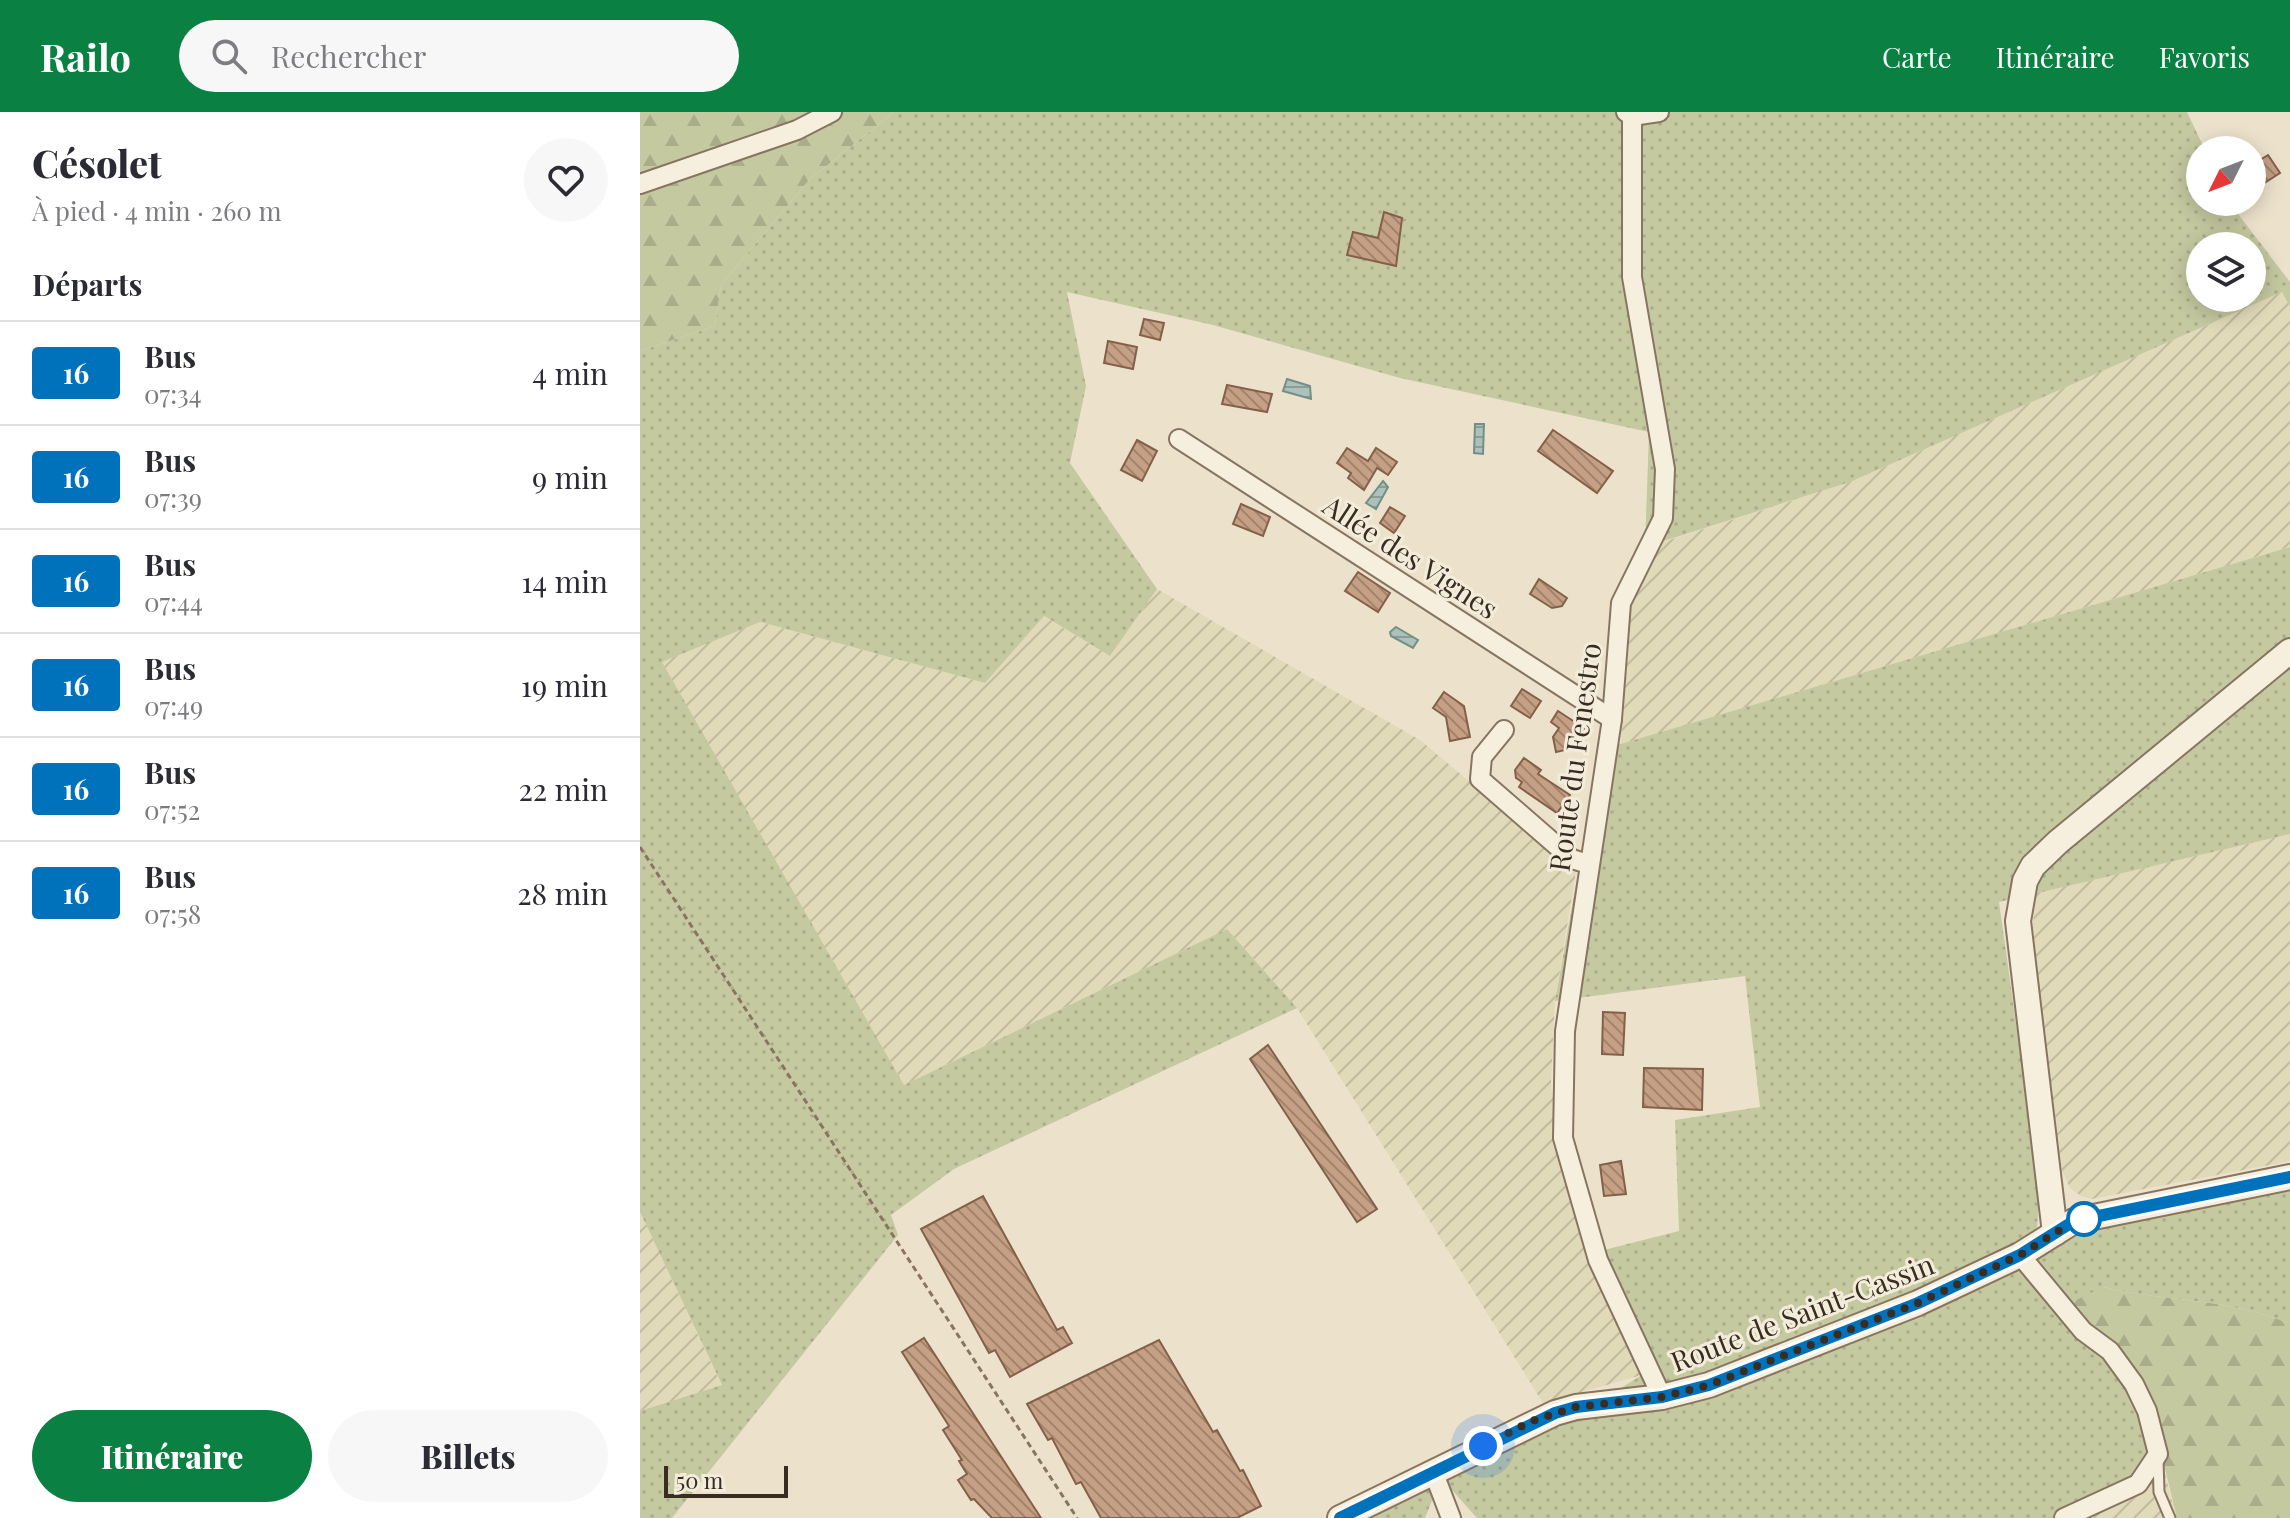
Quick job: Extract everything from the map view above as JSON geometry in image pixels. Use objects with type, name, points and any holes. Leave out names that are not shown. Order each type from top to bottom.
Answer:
[{"type":"street","points":[[640,184],[797,130],[832,112]]},
{"type":"street","points":[[1629,114],[1659,112]]},
{"type":"street","name":"Route du Fenestro","points":[[1629,114],[1632,277],[1665,469],[1663,518],[1621,603],[1612,719],[1565,1031],[1563,1138],[1598,1260],[1662,1397]]},
{"type":"street","name":"Allée des Vignes","points":[[1179,439],[1612,719]]},
{"type":"street","points":[[2055,1233],[2019,934],[2019,898],[2025,881],[2033,866],[2058,842],[2290,651]]},
{"type":"street","points":[[1504,730],[1482,757],[1480,779],[1572,859],[1588,864]]},
{"type":"street","name":"Route de Saint-Cassin","points":[[1340,1518],[1555,1413],[1576,1407],[1662,1397],[1709,1385],[1918,1303],[2020,1255],[2074,1221],[2290,1177]]},
{"type":"street","points":[[2020,1255],[2083,1331],[2110,1351],[2134,1384],[2147,1411],[2158,1454],[2138,1484],[2064,1518]]},
{"type":"street","points":[[1433,1471],[1451,1518]]},
{"type":"lane","points":[[2158,1454],[2159,1492],[2170,1518]]},
{"type":"path","points":[[640,847],[1077,1518]]},
{"type":"shaded area","points":[[2282,292],[2290,307],[2290,547],[1621,744],[1626,611],[1657,544],[1850,482],[2237,312],[2266,312],[2266,299]]},
{"type":"shaded area","points":[[1157,589],[1420,740],[1576,871],[1555,1001],[1551,1084],[1566,1180],[1642,1375],[1543,1403],[1297,1008],[1227,929],[904,1085],[661,662],[759,622],[985,683],[1043,616],[1110,656]]},
{"type":"shaded area","points":[[2290,834],[2290,1161],[2092,1199],[2081,1196],[2070,1188],[2062,1171],[2031,944],[2036,893]]},
{"type":"shaded area","points":[[640,1212],[722,1386],[640,1411]]},
{"type":"shaded area","points":[[2166,1478],[2177,1518],[2076,1518]]},
{"type":"green space","points":[[640,112],[894,112],[809,180],[721,285],[715,326],[640,351]]},
{"type":"green space","points":[[894,112],[2187,112],[2198,136],[2186,136],[2186,216],[2240,216],[2252,232],[2186,232],[2186,312],[2237,312],[1850,482],[1645,547],[1649,432],[1400,378],[1213,325],[1067,292],[1086,386],[1070,463],[1157,589],[1110,656],[1044,616],[985,683],[760,622],[662,662],[904,1085],[1227,929],[1297,1008],[954,1169],[891,1215],[898,1235],[672,1518],[640,1518],[640,1411],[722,1385],[640,1212],[640,351],[715,326],[721,285],[809,180]]},
{"type":"green space","points":[[2266,251],[2290,282],[2290,307],[2282,292],[2266,299]]},
{"type":"green space","points":[[2290,547],[2290,834],[1999,902],[2039,1187],[2036,1256],[2098,1221],[2290,1189],[2290,1324],[2244,1309],[2103,1287],[2147,1395],[2166,1478],[2076,1518],[1477,1518],[1442,1479],[1567,1421],[1642,1375],[1588,1254],[1679,1231],[1675,1120],[1760,1107],[1745,976],[1555,1001],[1600,750]]},
{"type":"green space","points":[[2103,1287],[2244,1309],[2290,1324],[2290,1518],[2177,1518],[2147,1395],[2072,1302]]},
{"type":"green space","points":[[1440,1479],[1425,1518],[1357,1518]]},
{"type":"water","points":[[1287,379],[1310,386],[1311,399],[1283,391]]},
{"type":"water","points":[[1475,424],[1484,424],[1483,454],[1474,453]]},
{"type":"water","points":[[1383,481],[1388,487],[1376,509],[1366,503]]},
{"type":"water","points":[[1396,627],[1418,640],[1413,648],[1391,636],[1390,632]]},
{"type":"building","points":[[2266,156],[2280,173],[2266,182]]},
{"type":"building","points":[[1384,212],[1402,218],[1396,266],[1347,255],[1353,232],[1378,238]]},
{"type":"building","points":[[1144,319],[1164,323],[1160,340],[1140,335]]},
{"type":"building","points":[[1108,341],[1137,347],[1133,369],[1104,363]]},
{"type":"building","points":[[1227,385],[1272,394],[1267,412],[1222,404]]},
{"type":"building","points":[[1553,430],[1613,471],[1597,493],[1538,451]]},
{"type":"building","points":[[1137,440],[1157,451],[1142,481],[1121,470]]},
{"type":"building","points":[[1347,448],[1368,461],[1376,448],[1397,462],[1388,475],[1377,468],[1364,490],[1348,478],[1351,473],[1337,463]]},
{"type":"building","points":[[1241,504],[1270,517],[1263,536],[1233,524]]},
{"type":"building","points":[[1390,507],[1405,516],[1394,533],[1380,523]]},
{"type":"building","points":[[1358,572],[1390,593],[1378,612],[1345,591]]},
{"type":"building","points":[[1539,579],[1567,598],[1562,606],[1552,608],[1530,594]]},
{"type":"building","points":[[1522,689],[1541,701],[1530,718],[1511,706]]},
{"type":"building","points":[[1444,692],[1464,706],[1470,737],[1450,741],[1446,717],[1433,708]]},
{"type":"building","points":[[1558,711],[1584,728],[1574,748],[1556,752],[1553,737],[1559,728],[1551,722]]},
{"type":"building","points":[[1524,758],[1541,770],[1538,774],[1570,795],[1557,813],[1519,787],[1522,782],[1516,778],[1515,770]]},
{"type":"building","points":[[1603,1012],[1625,1013],[1623,1055],[1602,1054]]},
{"type":"building","points":[[1268,1045],[1377,1209],[1357,1222],[1250,1059]]},
{"type":"building","points":[[1644,1068],[1703,1069],[1702,1110],[1643,1107]]},
{"type":"building","points":[[1621,1161],[1626,1194],[1604,1196],[1600,1165]]},
{"type":"building","points":[[983,1196],[1057,1330],[1063,1327],[1072,1343],[1010,1377],[995,1350],[989,1353],[921,1229]]},
{"type":"building","points":[[924,1338],[1041,1518],[992,1518],[974,1499],[971,1500],[958,1480],[967,1474],[943,1430],[949,1426],[902,1352]]},
{"type":"building","points":[[1159,1340],[1213,1432],[1217,1430],[1240,1471],[1243,1470],[1261,1506],[1237,1518],[1101,1518],[1081,1482],[1076,1484],[1052,1438],[1048,1440],[1027,1404]]},
{"type":"bus line","name":"16","points":[[1340,1518],[1532,1421],[1576,1407],[1662,1397],[1709,1385],[1918,1303],[2020,1255],[2074,1221],[2166,1199],[2290,1177]]},
{"type":"route","points":[[1483,1446],[1532,1421],[1576,1407],[1662,1397],[1709,1385],[1918,1303],[2020,1255],[2074,1221],[2084,1219]]}]
